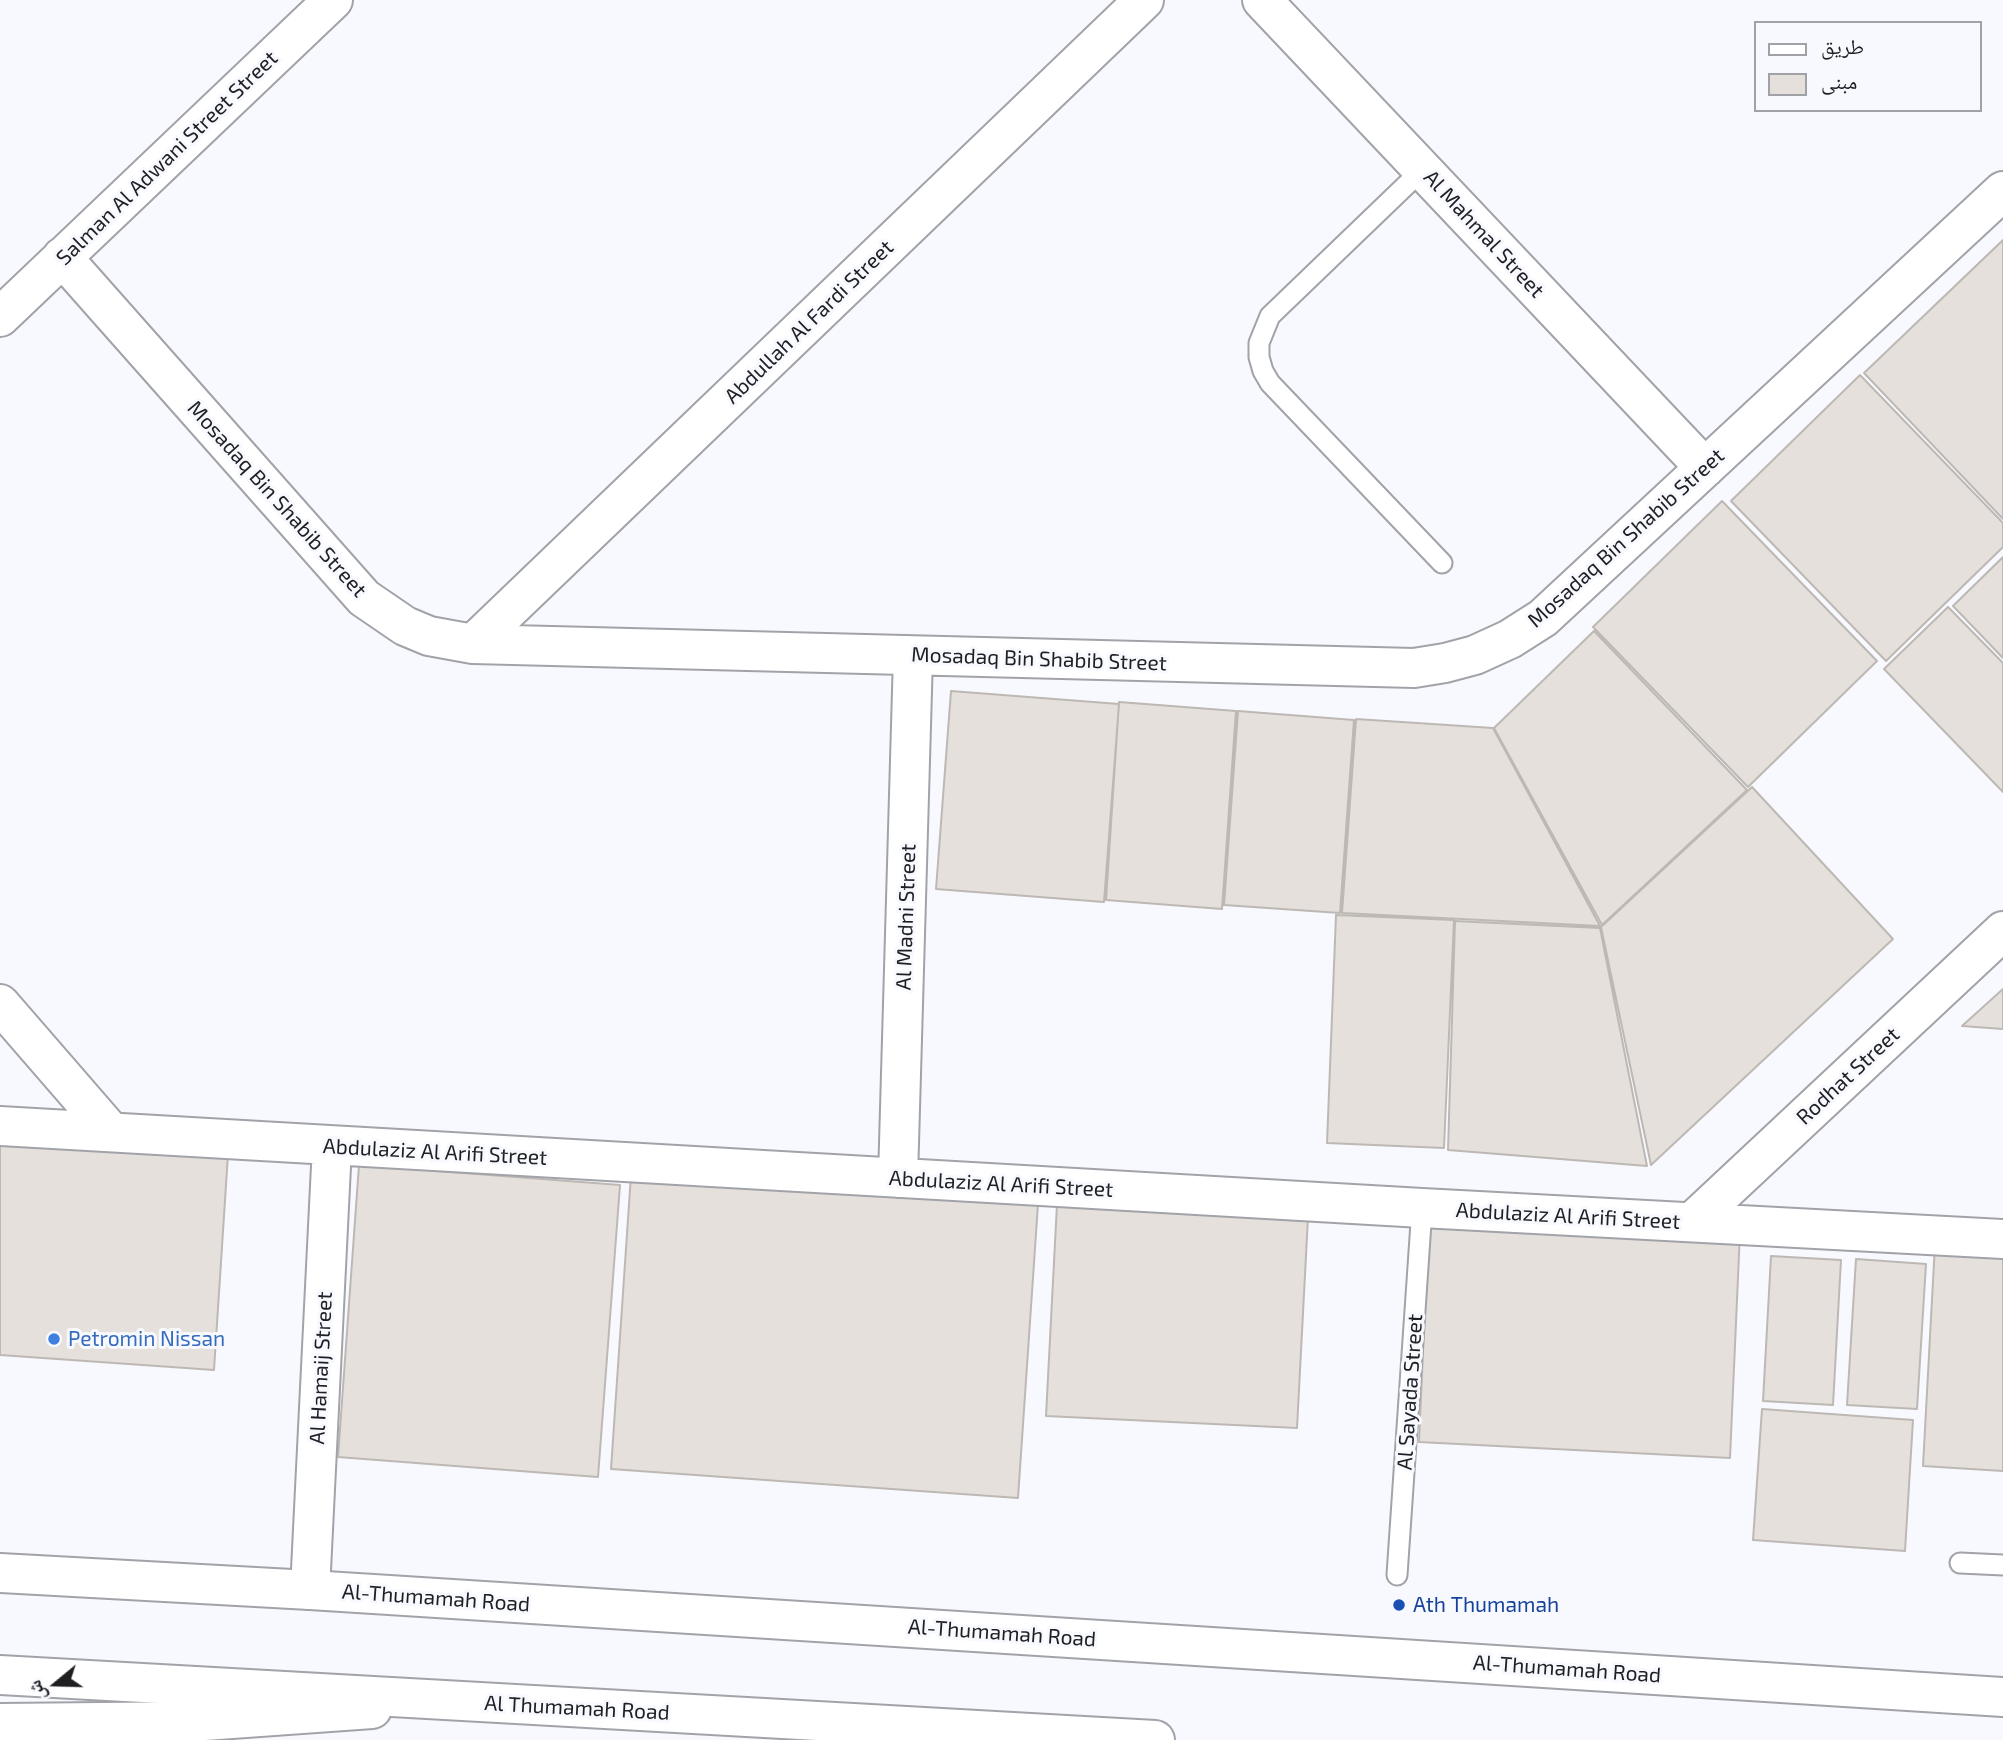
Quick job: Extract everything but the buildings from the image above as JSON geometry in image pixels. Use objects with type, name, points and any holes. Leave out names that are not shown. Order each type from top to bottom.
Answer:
[{"type":"street","name":"Salman Al Adwani Street Street","points":[[0,317],[333,0]]},
{"type":"street","name":"Abdullah Al Fardi Street","points":[[473,644],[1144,0]]},
{"type":"street","name":"Al Mahmal Street","points":[[1262,0],[1705,468]]},
{"type":"street","name":"Mosadaq Bin Shabib Street","points":[[62,257],[363,598],[405,626],[429,636],[473,644],[1414,668],[1475,655],[1510,639],[1543,618],[2003,191]]},
{"type":"street","name":"Al Madni Street","points":[[898,1178],[913,656]]},
{"type":"street","name":"Rodhat Street","points":[[1692,1222],[2003,931]]},
{"type":"street","points":[[0,1004],[111,1132]]},
{"type":"street","name":"Abdulaziz Al Arifi Street","points":[[0,1126],[2003,1239]]},
{"type":"street","name":"Al Hamaij Street","points":[[310,1590],[332,1146]]},
{"type":"street","name":"Al-Thumamah Road","points":[[0,1573],[2003,1696]]},
{"type":"street","name":"Al Thumamah Road","points":[[0,1675],[1155,1740]]},
{"type":"street","points":[[0,1723],[204,1721],[469,1702]]},
{"type":"lane","points":[[1423,169],[1270,316],[1259,343],[1259,357],[1262,371],[1270,383],[1442,563]]},
{"type":"lane","name":"Al Sayada Street","points":[[1397,1575],[1422,1208]]},
{"type":"lane","points":[[1960,1563],[2003,1564]]},
{"type":"place","name":"Petromin Nissan","points":[[54,1339]]},
{"type":"place","name":"Ath Thumamah","points":[[1399,1605]]}]
